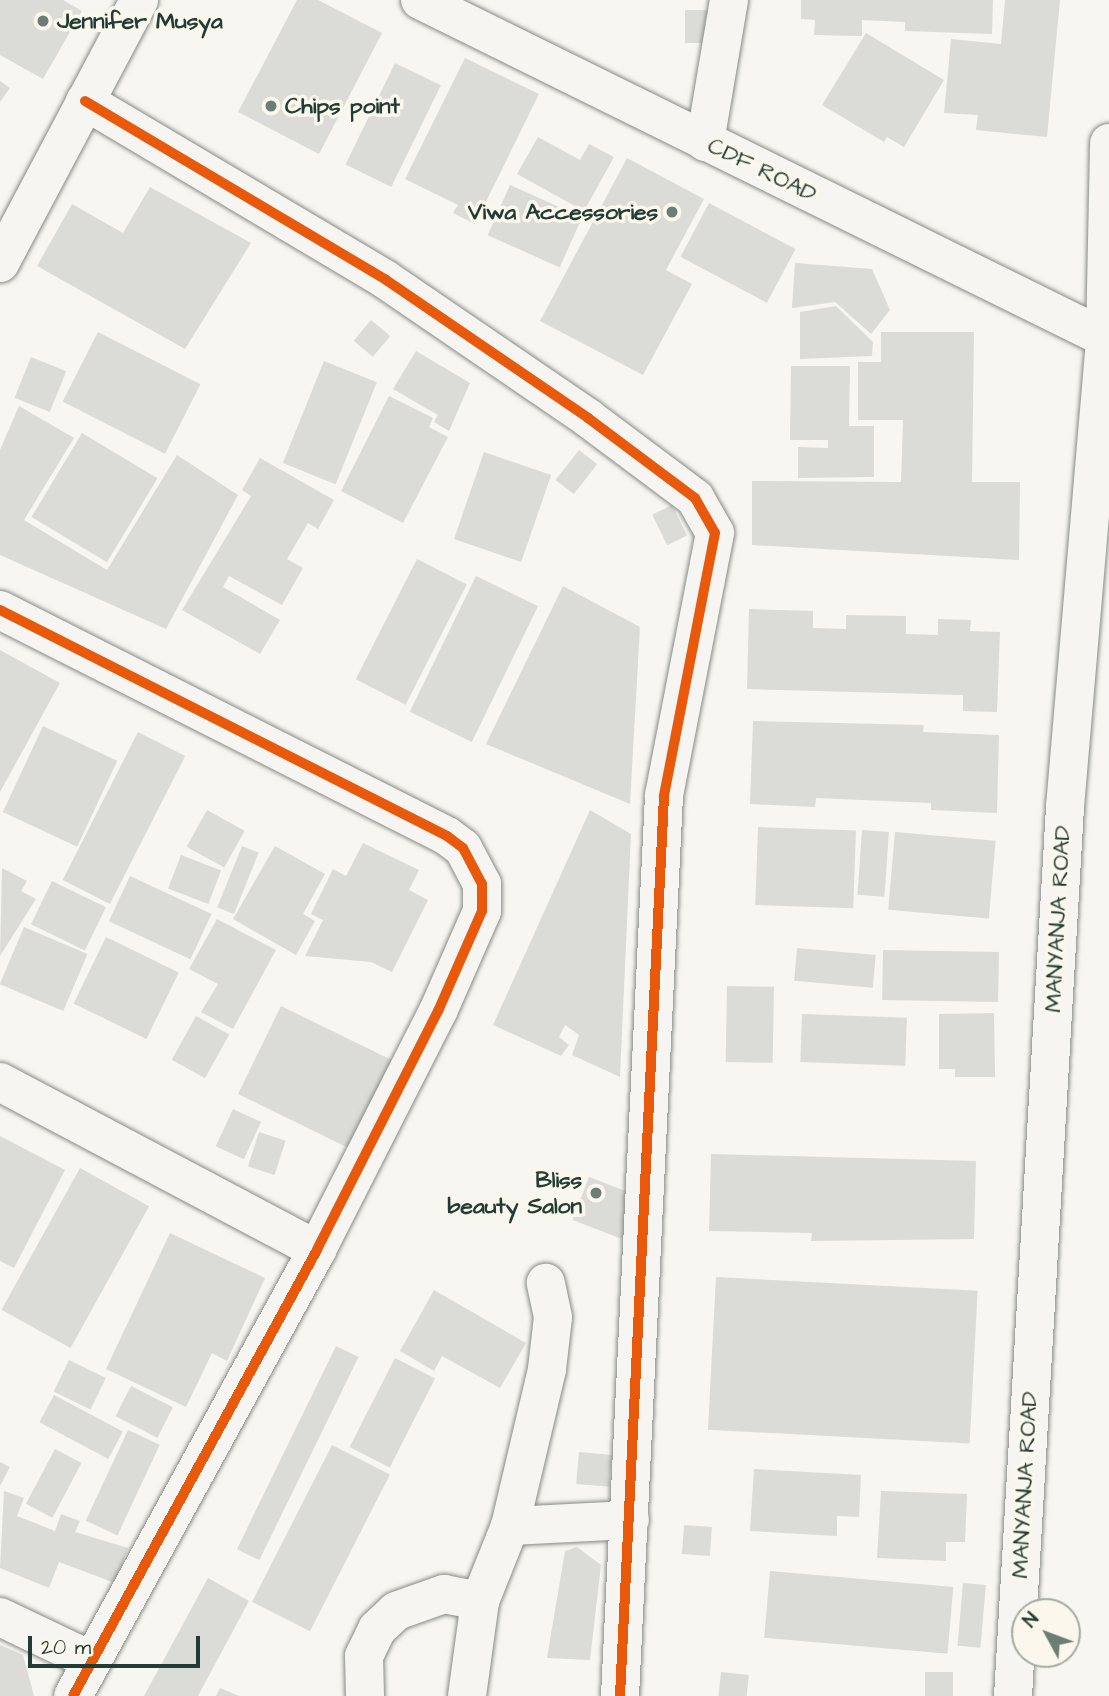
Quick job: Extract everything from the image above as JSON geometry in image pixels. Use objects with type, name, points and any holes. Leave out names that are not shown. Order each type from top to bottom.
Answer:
[{"type":"street","points":[[0,264],[139,0]]},
{"type":"street","name":"CDF ROAD","points":[[420,0],[1104,338]]},
{"type":"street","points":[[705,142],[729,0]]},
{"type":"street","points":[[85,101],[386,280],[588,418],[695,498],[715,533],[664,796],[620,1696]]},
{"type":"street","name":"MANYANJA ROAD","points":[[1013,1696],[1065,807],[1104,338],[1109,143]]},
{"type":"street","points":[[0,610],[447,836],[478,869],[482,911],[317,1250],[90,1660],[73,1696]]},
{"type":"street","points":[[0,1082],[317,1250]]},
{"type":"street","points":[[467,1696],[480,1601],[510,1526],[553,1335],[546,1283]]},
{"type":"street","points":[[510,1526],[630,1520]]},
{"type":"street","points":[[365,1696],[364,1656],[377,1629],[396,1612],[444,1594],[480,1601]]},
{"type":"street","points":[[0,1617],[90,1660]]},
{"type":"building","points":[[0,0],[63,0],[82,11],[43,79],[0,55]]},
{"type":"building","points":[[297,0],[318,0],[382,33],[319,154],[238,112]]},
{"type":"building","points":[[801,0],[993,0],[992,34],[905,31],[905,22],[862,20],[862,36],[814,35],[815,20],[801,19]]},
{"type":"building","points":[[1005,0],[1060,0],[1047,137],[976,130],[978,115],[944,113],[951,39],[1001,44]]},
{"type":"building","points":[[685,10],[711,10],[711,43],[685,43]]},
{"type":"building","points":[[866,33],[944,80],[904,147],[887,137],[884,142],[822,105]]},
{"type":"building","points":[[465,58],[539,94],[475,224],[453,213],[458,205],[405,179]]},
{"type":"building","points":[[395,63],[441,85],[391,187],[345,165]]},
{"type":"building","points":[[0,81],[10,88],[0,102]]},
{"type":"building","points":[[538,137],[580,160],[589,144],[614,157],[584,211],[517,174]]},
{"type":"building","points":[[627,158],[704,199],[666,270],[692,284],[643,375],[540,321]]},
{"type":"building","points":[[510,185],[582,217],[560,267],[488,235]]},
{"type":"building","points":[[150,187],[251,243],[185,349],[37,266],[72,204],[123,233]]},
{"type":"building","points":[[709,203],[796,249],[767,303],[680,257]]},
{"type":"building","points":[[795,263],[872,269],[890,310],[871,334],[835,302],[792,308]]},
{"type":"building","points":[[836,306],[873,342],[872,356],[800,359],[800,312]]},
{"type":"building","points":[[371,320],[390,336],[373,357],[354,341]]},
{"type":"building","points":[[98,332],[200,384],[165,454],[63,401]]},
{"type":"building","points":[[881,332],[974,332],[972,482],[1020,482],[1019,560],[752,545],[752,481],[901,482],[903,420],[858,420],[858,362],[881,362]]},
{"type":"building","points":[[416,351],[470,383],[449,431],[434,422],[438,415],[393,389]]},
{"type":"building","points":[[31,357],[66,371],[50,412],[15,398]]},
{"type":"building","points":[[324,361],[377,382],[336,484],[283,463]]},
{"type":"building","points":[[791,366],[850,366],[849,426],[874,426],[874,477],[798,478],[798,447],[828,448],[828,440],[790,440]]},
{"type":"building","points":[[389,396],[433,418],[429,427],[448,437],[403,523],[341,491]]},
{"type":"building","points":[[19,406],[74,438],[24,520],[107,570],[177,455],[238,495],[166,629],[0,555],[0,450]]},
{"type":"building","points":[[82,433],[157,478],[107,562],[32,517]]},
{"type":"building","points":[[579,450],[597,464],[574,494],[556,480]]},
{"type":"building","points":[[484,452],[551,475],[521,562],[454,539]]},
{"type":"building","points":[[260,458],[334,500],[318,529],[308,523],[287,559],[303,568],[282,605],[229,576],[223,587],[280,620],[260,654],[182,610],[251,496],[242,490]]},
{"type":"building","points":[[672,505],[687,536],[667,545],[652,515]]},
{"type":"building","points":[[417,559],[467,584],[406,705],[356,679]]},
{"type":"building","points":[[476,576],[538,606],[472,742],[410,712]]},
{"type":"building","points":[[563,586],[640,627],[630,804],[486,744]]},
{"type":"building","points":[[749,609],[813,611],[813,628],[846,629],[846,615],[906,616],[906,634],[938,635],[938,619],[971,620],[970,631],[1000,632],[997,712],[963,711],[963,695],[747,689]]},
{"type":"building","points":[[0,650],[60,683],[0,792]]},
{"type":"building","points":[[753,721],[924,725],[923,732],[999,735],[997,813],[931,810],[931,803],[816,798],[815,807],[750,804]]},
{"type":"building","points":[[43,726],[117,761],[77,847],[3,812]]},
{"type":"building","points":[[138,732],[185,756],[110,904],[63,880]]},
{"type":"building","points":[[207,810],[245,831],[224,868],[187,847]]},
{"type":"building","points":[[590,810],[631,834],[620,1077],[572,1055],[579,1035],[565,1025],[559,1037],[569,1045],[561,1056],[493,1025]]},
{"type":"building","points":[[758,827],[856,830],[853,908],[755,905]]},
{"type":"building","points":[[862,830],[889,832],[884,897],[857,895]]},
{"type":"building","points":[[895,832],[996,841],[989,919],[888,910]]},
{"type":"building","points":[[363,843],[419,870],[409,890],[428,900],[392,972],[371,962],[305,956],[323,920],[311,914],[333,869],[346,876]]},
{"type":"building","points":[[242,846],[259,853],[234,914],[217,907]]},
{"type":"building","points":[[275,846],[325,874],[303,914],[315,921],[296,955],[233,919]]},
{"type":"building","points":[[181,855],[221,870],[208,904],[168,889]]},
{"type":"building","points":[[2,868],[27,881],[21,891],[36,899],[0,956]]},
{"type":"building","points":[[130,876],[212,914],[190,959],[109,921]]},
{"type":"building","points":[[52,881],[106,907],[85,950],[31,924]]},
{"type":"building","points":[[217,919],[276,950],[233,1029],[201,1012],[218,984],[189,969]]},
{"type":"building","points":[[24,927],[88,954],[63,1011],[0,984]]},
{"type":"building","points":[[106,937],[179,973],[146,1039],[74,1004]]},
{"type":"building","points":[[797,948],[876,955],[873,988],[794,981]]},
{"type":"building","points":[[883,950],[999,952],[998,1002],[882,1000]]},
{"type":"building","points":[[727,986],[774,987],[773,1063],[726,1062]]},
{"type":"building","points":[[281,1006],[395,1062],[352,1150],[238,1094]]},
{"type":"building","points":[[994,1013],[995,1077],[955,1077],[955,1069],[939,1069],[939,1014]]},
{"type":"building","points":[[802,1014],[907,1018],[905,1066],[800,1062]]},
{"type":"building","points":[[196,1016],[229,1034],[205,1078],[172,1060]]},
{"type":"building","points":[[233,1109],[261,1122],[244,1159],[216,1146]]},
{"type":"building","points":[[259,1132],[286,1141],[275,1175],[248,1166]]},
{"type":"building","points":[[0,1136],[65,1170],[14,1268],[0,1261]]},
{"type":"building","points":[[711,1154],[976,1161],[974,1239],[811,1241],[812,1233],[709,1231]]},
{"type":"building","points":[[80,1168],[149,1206],[71,1348],[1,1310]]},
{"type":"building","points":[[589,1177],[638,1196],[622,1239],[573,1220]]},
{"type":"building","points":[[170,1233],[265,1278],[227,1361],[212,1353],[186,1407],[106,1369]]},
{"type":"building","points":[[716,1277],[978,1291],[970,1444],[708,1430]]},
{"type":"building","points":[[434,1290],[526,1343],[500,1388],[442,1356],[434,1371],[400,1351]]},
{"type":"building","points":[[336,1346],[358,1357],[259,1560],[237,1549]]},
{"type":"building","points":[[395,1358],[435,1378],[390,1468],[350,1447]]},
{"type":"building","points":[[69,1360],[106,1378],[91,1409],[54,1391]]},
{"type":"building","points":[[131,1386],[173,1407],[157,1438],[116,1416]]},
{"type":"building","points":[[54,1395],[123,1432],[108,1459],[39,1422]]},
{"type":"building","points":[[128,1430],[160,1445],[117,1535],[86,1521]]},
{"type":"building","points":[[332,1445],[390,1475],[310,1631],[252,1602]]},
{"type":"building","points":[[55,1449],[81,1463],[52,1518],[26,1504]]},
{"type":"building","points":[[579,1452],[612,1455],[609,1487],[576,1484]]},
{"type":"building","points":[[0,1462],[10,1467],[0,1486]]},
{"type":"building","points":[[754,1469],[861,1475],[859,1517],[837,1516],[837,1536],[750,1531]]},
{"type":"building","points":[[4,1491],[24,1498],[17,1516],[55,1531],[61,1514],[80,1521],[75,1532],[128,1548],[115,1583],[59,1562],[49,1588],[0,1568]]},
{"type":"building","points":[[881,1491],[967,1494],[965,1542],[946,1542],[946,1561],[877,1558]]},
{"type":"building","points":[[684,1525],[712,1527],[710,1556],[682,1554]]},
{"type":"building","points":[[577,1547],[601,1565],[590,1660],[547,1658],[565,1551]]},
{"type":"building","points":[[770,1571],[953,1587],[947,1654],[764,1638]]},
{"type":"building","points":[[208,1578],[249,1601],[198,1696],[144,1696]]},
{"type":"building","points":[[963,1583],[986,1585],[980,1648],[958,1646]]},
{"type":"building","points":[[0,1645],[23,1655],[34,1696],[0,1696]]},
{"type":"building","points":[[721,1672],[749,1675],[747,1696],[718,1696]]},
{"type":"building","points":[[925,1672],[953,1672],[953,1696],[925,1696]]},
{"type":"building","points":[[220,1688],[239,1696],[216,1696]]},
{"type":"cycle path","points":[[85,101],[386,280],[588,418],[695,498],[715,533],[664,796],[620,1696]]},
{"type":"cycle path","points":[[0,610],[447,836],[463,848],[482,884],[482,911],[438,1011],[317,1250],[73,1696]]},
{"type":"place","name":"Jennifer Musya","points":[[43,21]]},
{"type":"place","name":"Chips point","points":[[271,106]]},
{"type":"place","name":"Viwa Accessories","points":[[672,212]]},
{"type":"place","name":"Bliss beauty Salon","points":[[596,1193]]}]
